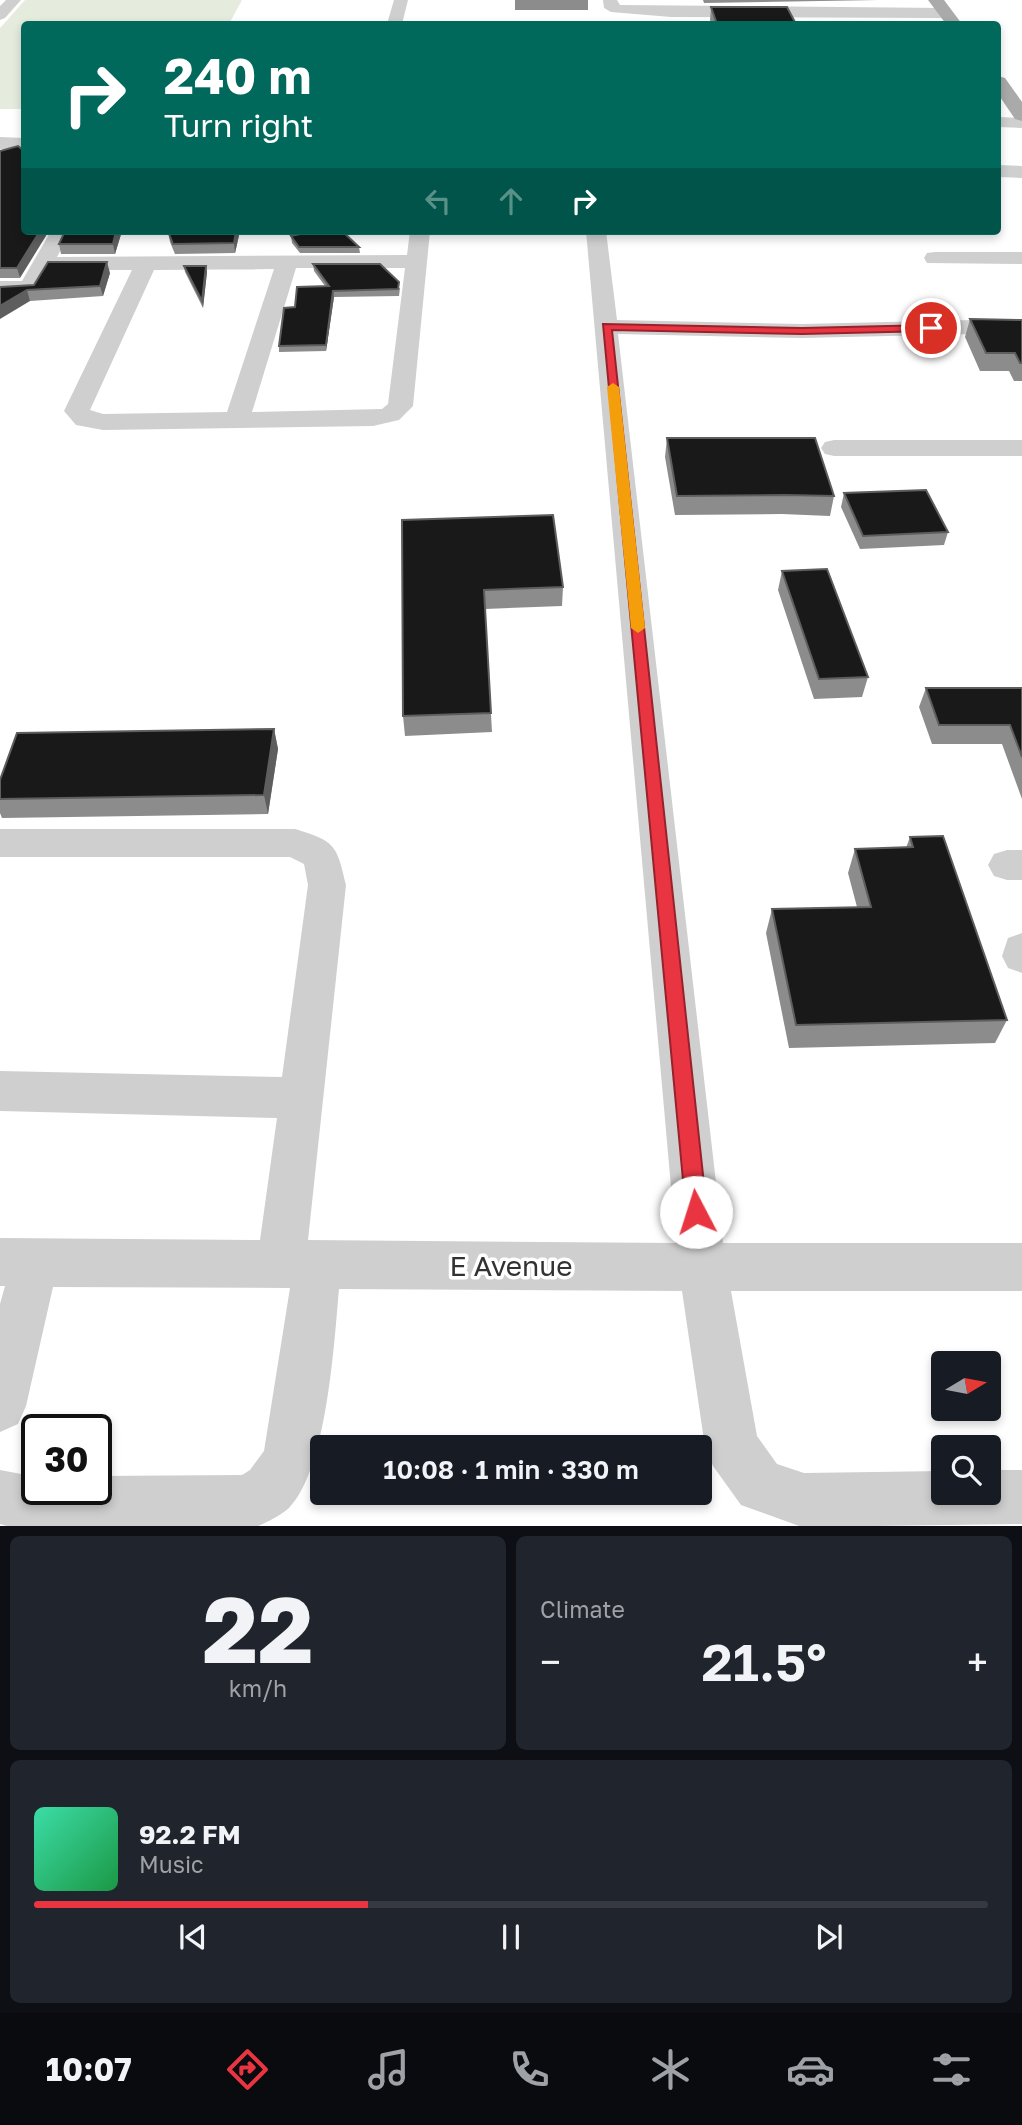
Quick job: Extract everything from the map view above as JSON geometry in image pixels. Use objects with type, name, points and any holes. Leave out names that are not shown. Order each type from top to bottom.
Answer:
[{"type":"main road","points":[[1001,86],[1022,115]]},
{"type":"street","points":[[0,15],[14,0]]},
{"type":"street","points":[[396,21],[401,0]]},
{"type":"street","points":[[610,0],[611,8],[620,10],[671,11],[698,6],[945,13]]},
{"type":"street","points":[[1001,122],[1022,123]]},
{"type":"street","points":[[0,143],[21,143]]},
{"type":"street","points":[[1001,171],[1022,172]]},
{"type":"street","points":[[0,288],[29,288],[59,235]]},
{"type":"street","points":[[146,264],[77,411],[85,420],[103,422],[373,418],[390,415],[400,406],[419,235]]},
{"type":"street","points":[[596,235],[702,1267],[732,1447],[760,1486],[804,1500],[1022,1497]]},
{"type":"street","points":[[935,258],[1022,258]]},
{"type":"street","points":[[42,264],[416,261]]},
{"type":"street","points":[[237,420],[287,262]]},
{"type":"street","points":[[606,327],[802,331],[1022,326]]},
{"type":"street","points":[[834,448],[1022,448]]},
{"type":"street","points":[[0,843],[295,844],[321,856],[327,885],[301,1098],[299,1264],[311,1325],[294,1439],[286,1466],[269,1489],[249,1502],[31,1504],[0,1497]]},
{"type":"street","points":[[1022,950],[1022,956]]},
{"type":"street","points":[[0,1091],[301,1098]]},
{"type":"street","points":[[0,1406],[17,1262]]},
{"type":"street","name":"E Avenue","points":[[17,1262],[702,1267],[1022,1266]]},
{"type":"shaded area","points":[[25,0],[242,0],[231,21],[21,21],[21,109],[0,109],[0,28]]},
{"type":"building","points":[[711,7],[787,7],[794,21],[716,21]]},
{"type":"building","points":[[18,146],[21,148],[21,235],[38,235],[17,268],[0,268],[0,151]]},
{"type":"building","points":[[63,235],[115,235],[113,244],[59,244]]},
{"type":"building","points":[[170,235],[235,235],[234,243],[173,244]]},
{"type":"building","points":[[346,235],[359,247],[299,247],[291,236]]},
{"type":"building","points":[[48,262],[107,262],[100,286],[27,290],[0,306],[0,287],[34,285]]},
{"type":"building","points":[[313,264],[380,264],[399,282],[398,289],[333,291],[326,345],[279,346],[284,308],[295,307],[297,287],[329,286]]},
{"type":"building","points":[[184,266],[206,266],[202,301]]},
{"type":"building","points":[[970,319],[1022,320],[1022,363],[1015,353],[986,353]]},
{"type":"building","points":[[667,438],[815,438],[834,496],[677,496]]},
{"type":"building","points":[[926,490],[948,532],[863,536],[844,493]]},
{"type":"building","points":[[553,515],[563,587],[484,590],[491,713],[403,716],[402,520]]},
{"type":"building","points":[[827,569],[868,677],[819,679],[782,571]]},
{"type":"building","points":[[926,688],[1022,688],[1022,757],[1010,725],[939,725]]},
{"type":"building","points":[[274,729],[264,795],[0,799],[0,780],[17,733]]},
{"type":"building","points":[[943,836],[1007,1020],[796,1025],[772,909],[871,907],[855,849],[913,847],[910,837]]},
{"type":"slow traffic","points":[[613,387],[638,628]]},
{"type":"route","points":[[696,1212],[606,327],[802,331],[931,328]]}]
